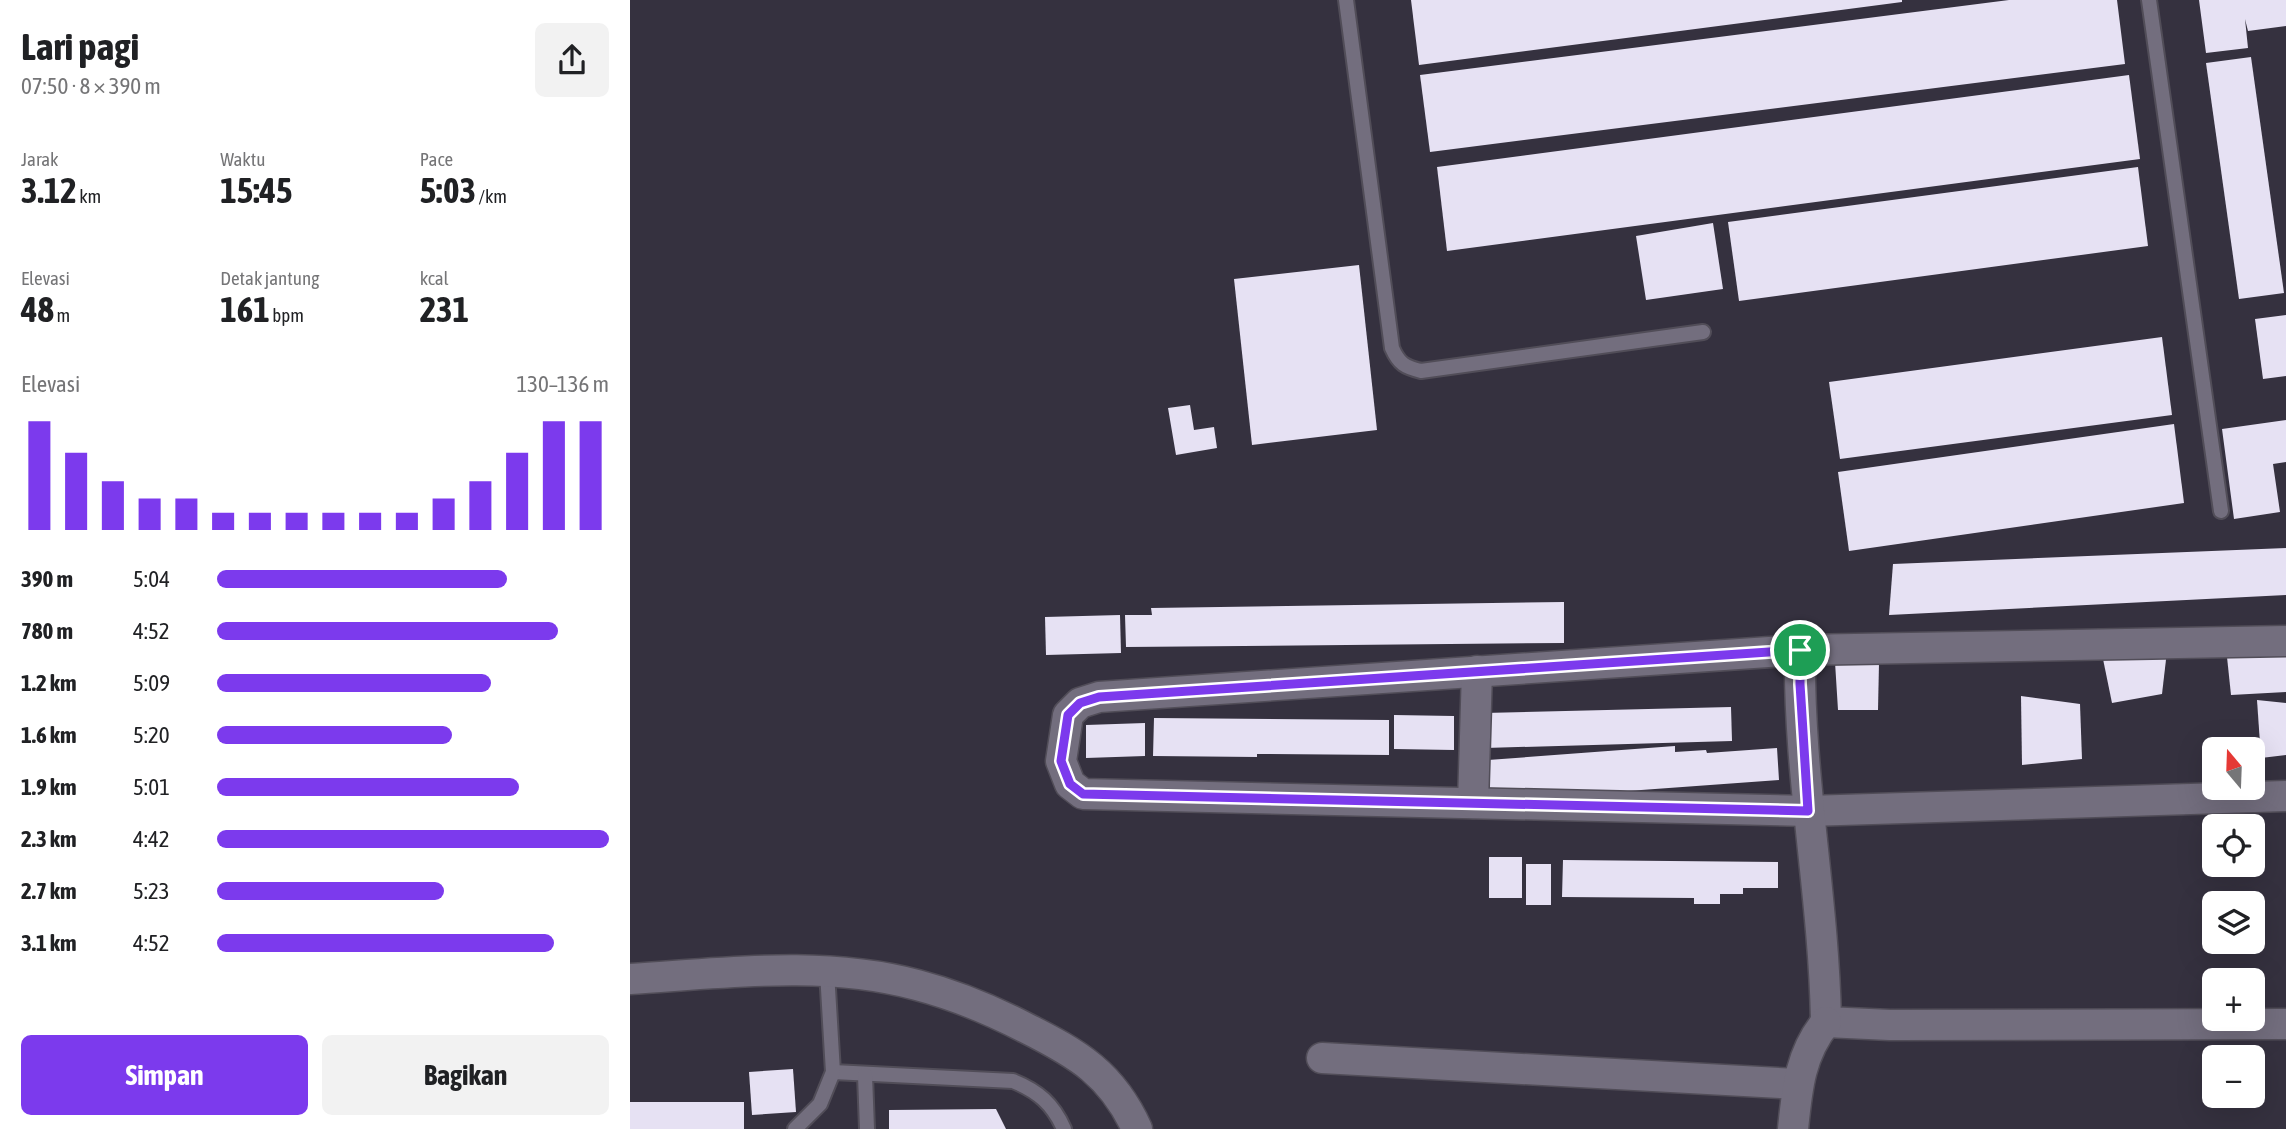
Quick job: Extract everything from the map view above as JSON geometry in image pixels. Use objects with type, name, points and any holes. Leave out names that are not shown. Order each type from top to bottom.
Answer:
[{"type":"street","points":[[2286,641],[1800,650],[1099,697],[1080,703],[1068,715],[1061,761],[1070,784],[1083,794],[1808,811],[2286,796]]},
{"type":"street","points":[[1793,1129],[1797,1084],[1805,1054],[1826,1022],[1825,980],[1808,811],[1800,650]]},
{"type":"street","points":[[1473,803],[1477,671]]},
{"type":"street","points":[[630,979],[783,970],[827,972],[915,984],[985,1007],[1066,1047],[1104,1076],[1137,1129]]},
{"type":"street","points":[[1826,1022],[1889,1025],[2286,1024]]},
{"type":"street","points":[[1322,1058],[1797,1084]]},
{"type":"lane","points":[[1346,0],[1392,348],[1405,367],[1421,371],[1703,332]]},
{"type":"lane","points":[[2149,0],[2221,511]]},
{"type":"lane","points":[[796,1129],[820,1104],[832,1072],[827,972]]},
{"type":"lane","points":[[832,1072],[1013,1081],[1034,1090],[1058,1115],[1064,1129]]},
{"type":"lane","points":[[865,1075],[867,1129]]},
{"type":"building","points":[[1411,0],[1902,0],[1902,2],[1419,65]]},
{"type":"building","points":[[2009,0],[2117,0],[2125,64],[1430,152],[1420,75]]},
{"type":"building","points":[[2199,0],[2286,0],[2286,26],[2248,31],[2245,19],[2248,48],[2206,53]]},
{"type":"building","points":[[2251,57],[2284,293],[2239,299],[2206,63]]},
{"type":"building","points":[[2129,75],[2140,159],[1447,251],[1437,167]]},
{"type":"building","points":[[2138,167],[2148,246],[1739,301],[1728,222]]},
{"type":"building","points":[[1713,223],[1723,289],[1646,300],[1636,236]]},
{"type":"building","points":[[1359,265],[1377,430],[1252,445],[1234,279]]},
{"type":"building","points":[[2286,315],[2286,376],[2263,379],[2255,319]]},
{"type":"building","points":[[2162,337],[2172,415],[1840,459],[1829,382]]},
{"type":"building","points":[[1190,405],[1194,430],[1214,427],[1217,448],[1176,455],[1168,408]]},
{"type":"building","points":[[2286,420],[2286,462],[2273,464],[2280,512],[2234,519],[2222,429]]},
{"type":"building","points":[[2174,424],[2184,503],[1849,551],[1838,472]]},
{"type":"building","points":[[2286,548],[2286,595],[1889,615],[1893,564]]},
{"type":"building","points":[[1564,602],[1564,643],[1126,647],[1125,615],[1152,615],[1151,608]]},
{"type":"building","points":[[1120,615],[1121,653],[1046,655],[1045,617]]},
{"type":"building","points":[[2286,650],[2286,692],[2231,695],[2227,657]]},
{"type":"building","points":[[2167,651],[2162,694],[2112,703],[2103,659]]},
{"type":"building","points":[[1835,662],[1879,663],[1878,710],[1838,710]]},
{"type":"building","points":[[2021,696],[2080,704],[2082,759],[2022,765]]},
{"type":"building","points":[[2257,700],[2286,703],[2286,755],[2265,758],[2265,737],[2260,737]]},
{"type":"building","points":[[1731,707],[1732,741],[1485,748],[1484,713]]},
{"type":"building","points":[[1394,715],[1454,716],[1454,750],[1394,749]]},
{"type":"building","points":[[1154,718],[1389,720],[1389,755],[1153,756]]},
{"type":"building","points":[[1145,723],[1145,756],[1086,758],[1086,725]]},
{"type":"building","points":[[1675,746],[1675,752],[1706,750],[1707,753],[1777,748],[1779,780],[1491,801],[1488,760]]},
{"type":"building","points":[[1489,857],[1522,857],[1522,898],[1489,898]]},
{"type":"building","points":[[1563,860],[1778,862],[1778,888],[1743,888],[1743,894],[1720,894],[1720,904],[1694,904],[1694,898],[1562,897]]},
{"type":"building","points":[[1526,864],[1551,864],[1551,905],[1526,905]]},
{"type":"building","points":[[793,1069],[796,1112],[752,1115],[749,1072]]},
{"type":"building","points":[[630,1102],[744,1102],[744,1129],[630,1129]]},
{"type":"building","points":[[996,1109],[1006,1129],[889,1129],[889,1110]]},
{"type":"route","points":[[1800,650],[1808,811],[1083,794],[1070,784],[1061,761],[1068,715],[1080,703],[1099,697],[1800,650]]}]
